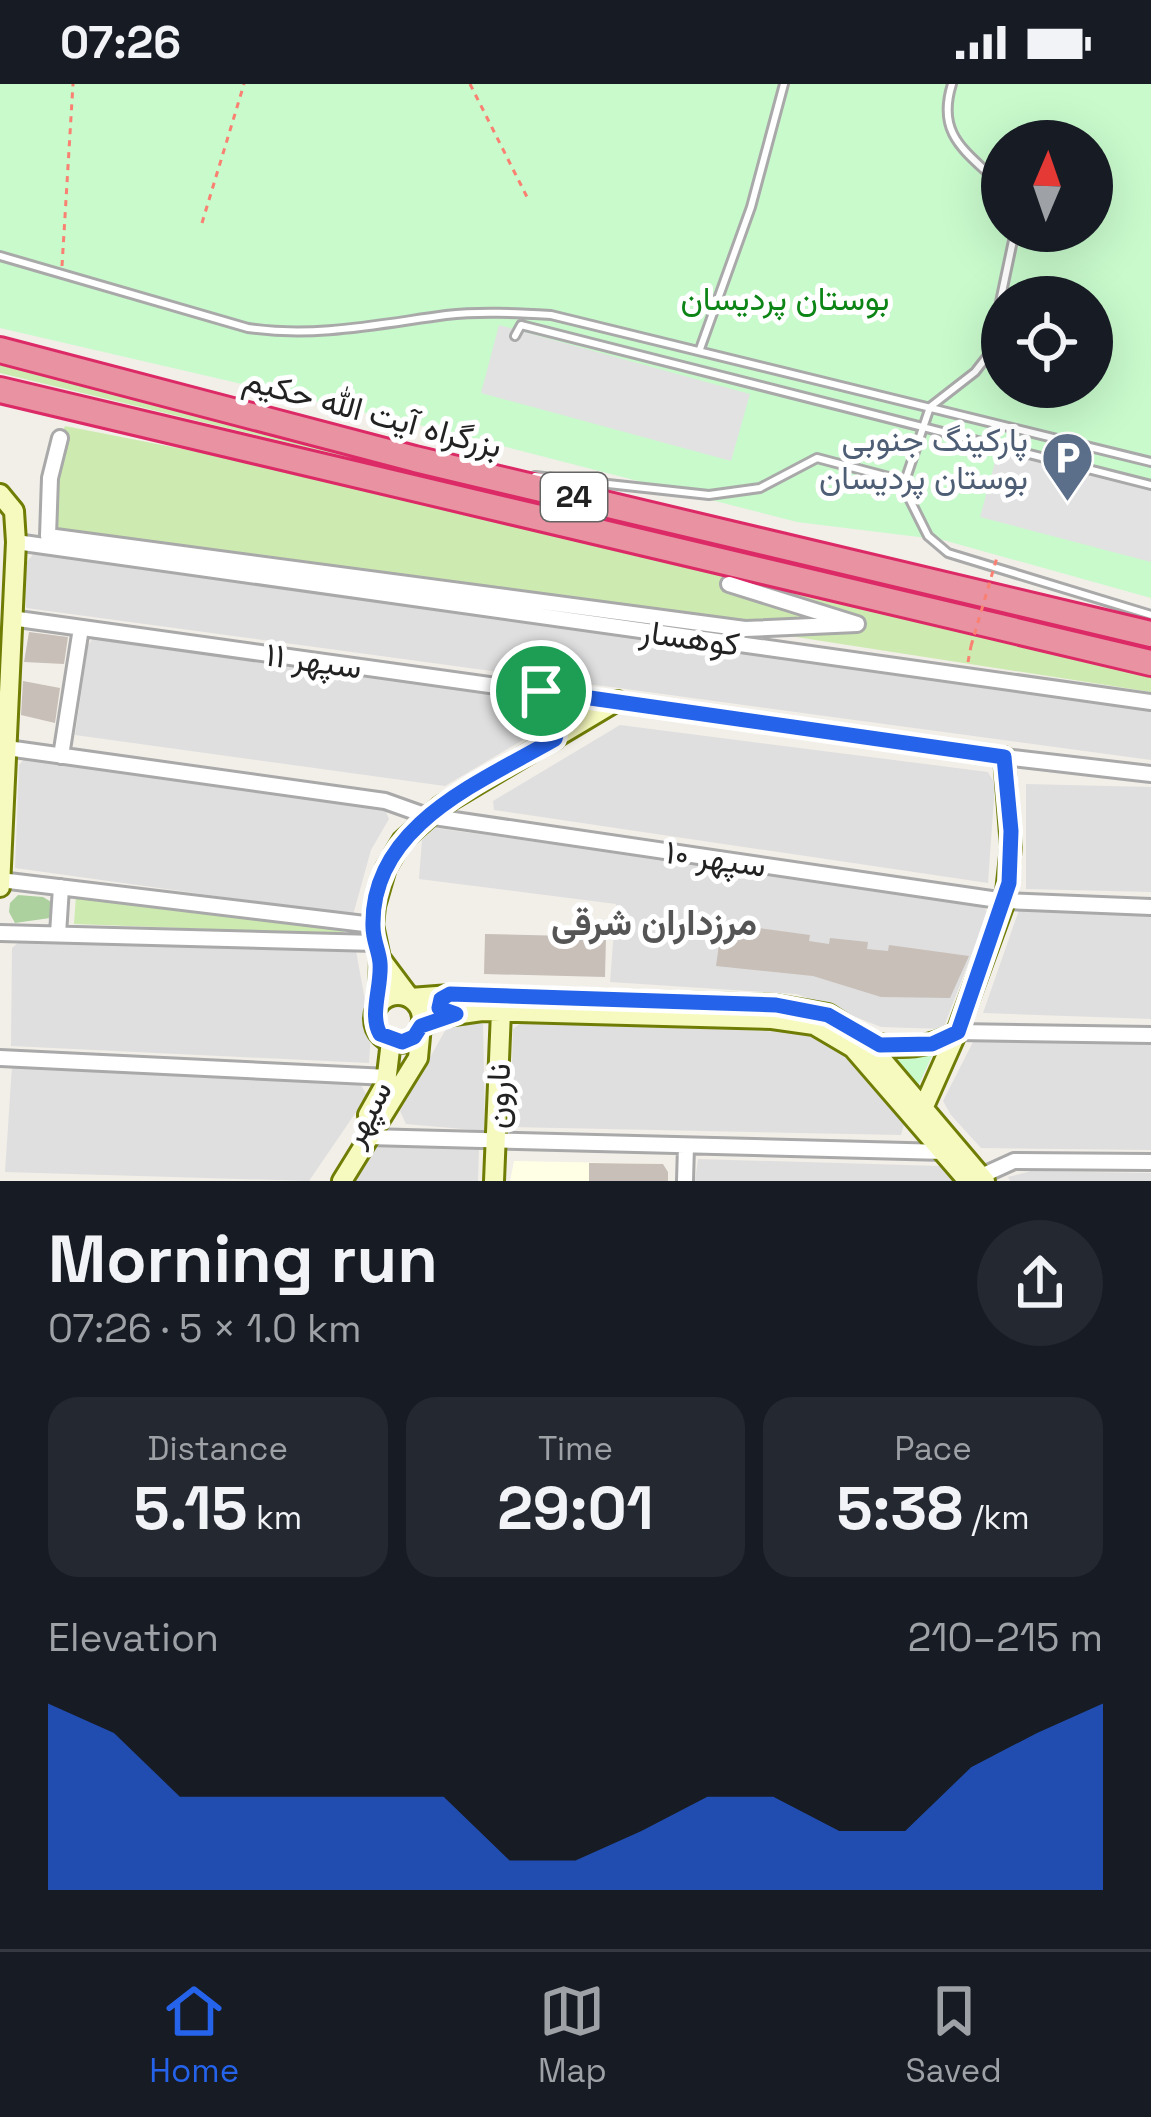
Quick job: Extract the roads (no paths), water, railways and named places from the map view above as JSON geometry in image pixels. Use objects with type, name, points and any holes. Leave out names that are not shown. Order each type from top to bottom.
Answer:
[{"type":"highway","name":"بزرگراه آیت الله حکیم","points":[[0,350],[415,459],[1151,634]]},
{"type":"highway","name":"بزرگراه آیت الله حکیم","points":[[0,393],[1151,663]]},
{"type":"street","points":[[60,438],[50,478],[48,536],[745,629],[857,624],[729,584]]},
{"type":"street","points":[[0,494],[14,511],[16,542],[5,641],[7,748],[0,883],[61,887],[376,942],[421,1010],[421,1026]]},
{"type":"street","name":"کوهسار","points":[[16,542],[1151,702]]},
{"type":"street","name":"سپهر ۱۱","points":[[11,618],[1151,774]]},
{"type":"street","points":[[61,756],[81,628]]},
{"type":"street","points":[[541,691],[562,710],[555,739]]},
{"type":"street","points":[[617,701],[427,816],[402,842],[386,868],[376,942],[380,1004],[376,1027],[392,1041],[409,1040],[453,1004],[776,1005],[828,1015],[880,1045],[932,1044],[958,1032],[1151,1035]]},
{"type":"street","name":"سپهر ۱۰","points":[[7,748],[381,800],[427,816],[1005,901],[1151,907]]},
{"type":"street","points":[[921,1113],[958,1032],[1005,901],[1011,847],[1004,757]]},
{"type":"street","points":[[58,934],[61,887]]},
{"type":"street","points":[[0,933],[376,942]]},
{"type":"street","points":[[380,1004],[393,995],[501,1011],[772,1019],[814,1025],[854,1048],[921,1113]]},
{"type":"street","name":"نارون","points":[[494,1181],[501,1011]]},
{"type":"street","name":"سپهر","points":[[342,1181],[396,1078],[422,1048],[421,1026]]},
{"type":"street","points":[[867,1040],[977,1180],[1014,1160],[1151,1162]]},
{"type":"street","name":"سپهر","points":[[392,1041],[396,1078]]},
{"type":"street","points":[[0,1058],[396,1078]]},
{"type":"street","points":[[362,1137],[951,1149]]},
{"type":"street","name":"سپهر","points":[[328,1181],[362,1137]]},
{"type":"street","points":[[685,1181],[686,1145]]},
{"type":"lane","points":[[700,349],[751,207],[784,84]]},
{"type":"lane","points":[[952,84],[947,118],[952,137],[981,166]]},
{"type":"lane","points":[[904,484],[930,407],[975,372],[989,354],[1011,252]]},
{"type":"lane","points":[[0,256],[248,328],[282,333],[316,334],[498,312],[551,315],[1151,462]]},
{"type":"lane","points":[[514,336],[521,325],[1151,485]]},
{"type":"lane","points":[[415,459],[709,495],[760,488],[805,461],[824,458],[904,484],[918,520],[941,549],[1151,615]]},
{"type":"place","name":"پارکینگ جنوبی بوستان پردیسان","points":[[1067,504]]},
{"type":"district","name":"مرزداران شرقی","points":[[654,922]]},
{"type":"park label","name":"بوستان پردیسان","points":[[785,298]]}]
